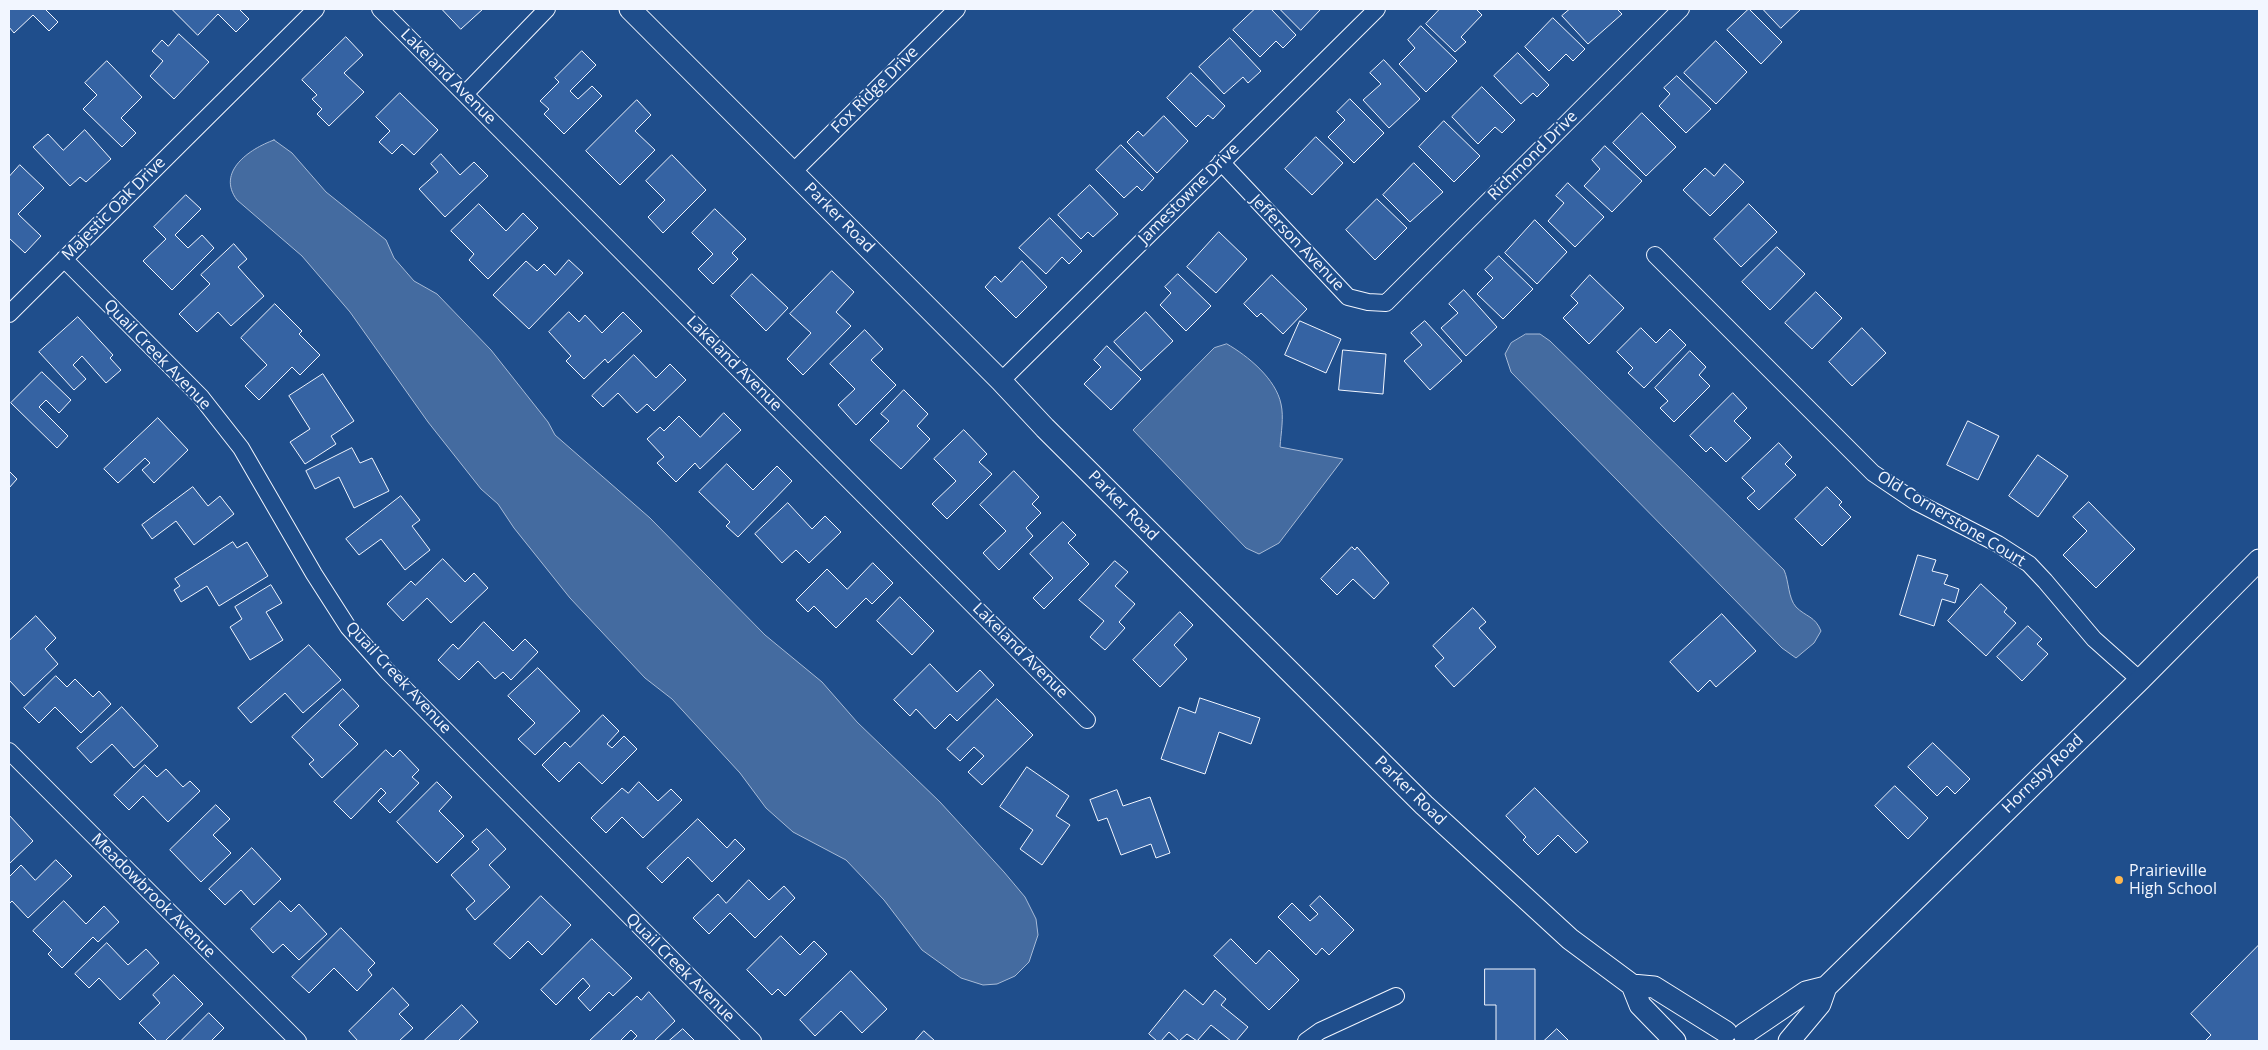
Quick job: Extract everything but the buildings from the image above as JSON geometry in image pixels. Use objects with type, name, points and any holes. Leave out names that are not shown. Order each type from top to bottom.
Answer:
[{"type":"street","name":"Majestic Oak Drive","points":[[9,314],[219,103],[316,9]]},
{"type":"street","name":"Lakeland Avenue","points":[[380,9],[1088,720]]},
{"type":"street","points":[[465,94],[547,9]]},
{"type":"street","name":"Parker Road","points":[[630,9],[1001,381],[1045,428],[1424,805],[1570,939],[1632,985],[1654,987],[1742,1036]]},
{"type":"street","name":"Fox Ridge Drive","points":[[793,172],[957,9]]},
{"type":"street","name":"Jamestowne Drive","points":[[1001,381],[1377,9]]},
{"type":"street","name":"Richmond Drive","points":[[1386,303],[1681,9]]},
{"type":"street","name":"Jefferson Avenue","points":[[1221,162],[1348,296],[1368,302],[1386,303]]},
{"type":"street","name":"Old Cornerstone Court","points":[[1655,254],[1874,473],[1916,502],[1998,544],[2028,564],[2045,580],[2094,639],[2140,680]]},
{"type":"street","name":"Quail Creek Avenue","points":[[64,259],[201,398],[241,448],[314,574],[348,626],[381,664],[753,1041]]},
{"type":"street","name":"Hornsby Road","points":[[1789,1041],[1820,1004],[1826,987],[2140,680],[2259,560]]},
{"type":"street","name":"Meadowbrook Avenue","points":[[9,752],[298,1041]]},
{"type":"street","name":"Parker Road","points":[[1632,985],[1640,1005],[1675,1041]]},
{"type":"street","name":"Hornsby Road","points":[[1707,1041],[1719,1034],[1742,1036],[1806,992],[1826,987]]},
{"type":"street","points":[[1306,1041],[1320,1031],[1396,996]]},
{"type":"water","points":[[274,140],[292,153],[326,192],[386,240],[394,258],[414,281],[437,294],[491,350],[548,422],[555,435],[650,518],[765,635],[822,682],[857,722],[940,802],[1004,872],[1025,897],[1036,919],[1038,935],[1029,962],[1015,976],[997,984],[983,985],[961,978],[922,950],[884,900],[846,860],[793,832],[766,808],[740,773],[672,699],[645,678],[570,598],[514,528],[498,504],[481,489],[428,422],[350,312],[302,256],[237,200],[230,180],[233,171],[238,163],[255,149]]},
{"type":"water","points":[[1526,334],[1540,334],[1550,341],[1784,570],[1793,603],[1819,626],[1821,631],[1814,643],[1796,658],[1782,648],[1511,372],[1505,354],[1511,343]]},
{"type":"water","points":[[1227,344],[1260,369],[1278,395],[1282,414],[1280,447],[1343,459],[1279,543],[1259,554],[1246,548],[1133,430],[1214,348]]},
{"type":"place","name":"Prairieville High School","points":[[2119,880]]}]
